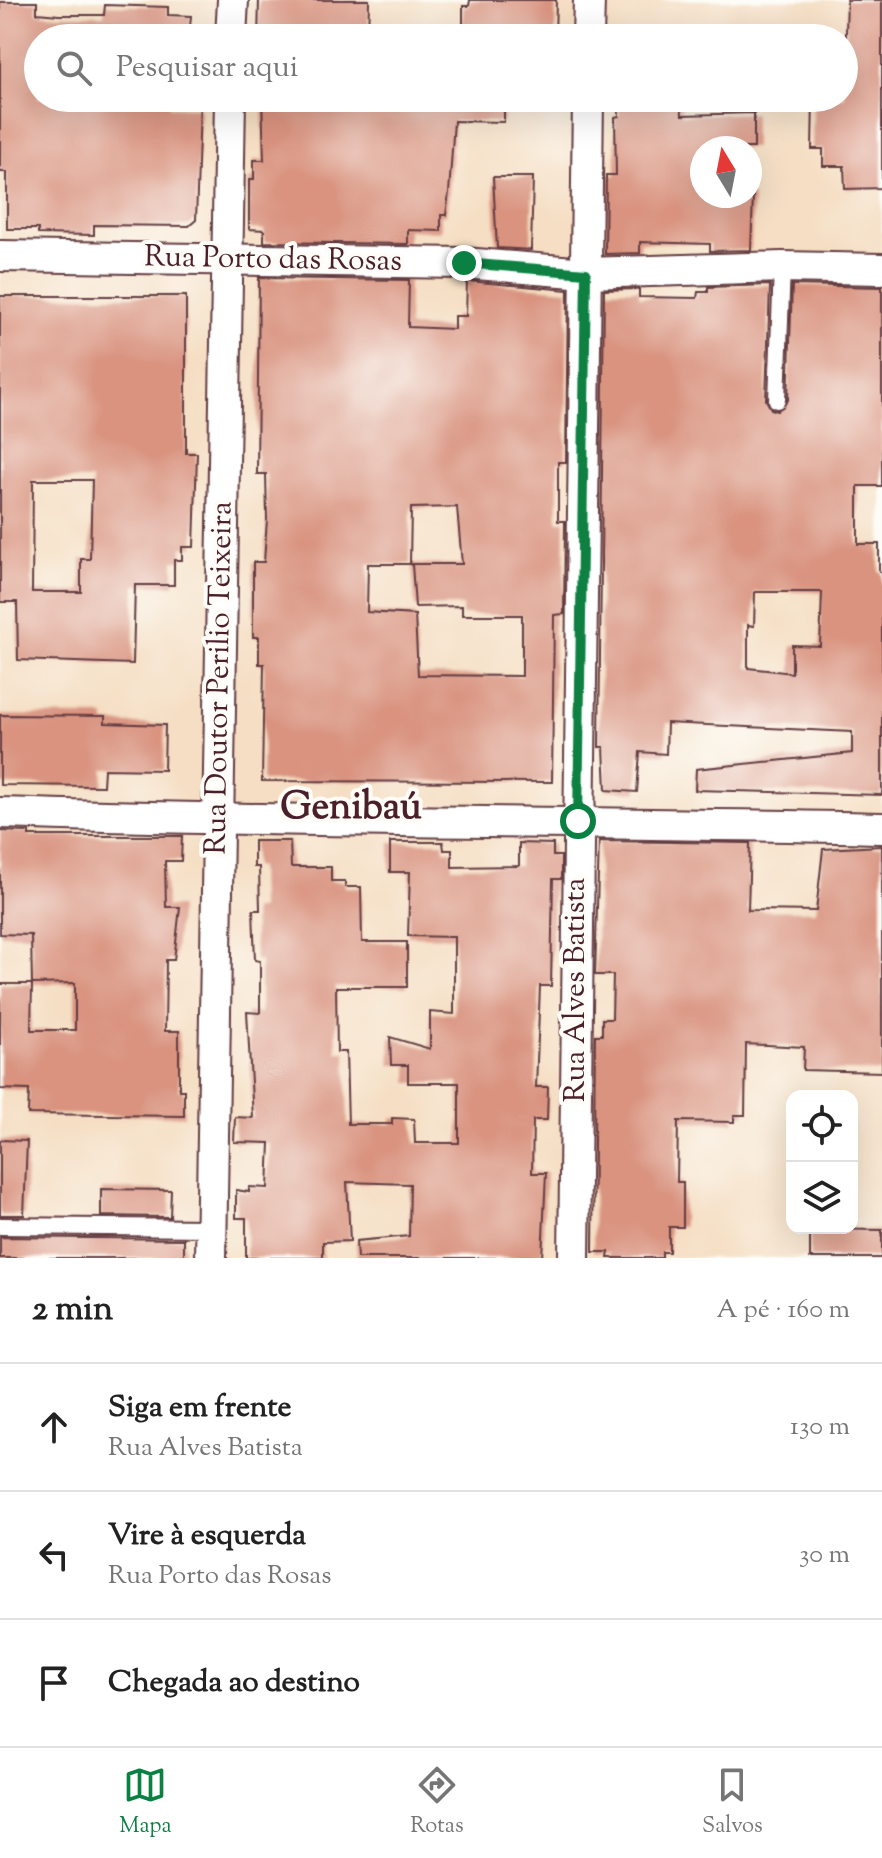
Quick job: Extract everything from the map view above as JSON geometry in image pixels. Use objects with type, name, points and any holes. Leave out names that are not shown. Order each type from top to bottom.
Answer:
[{"type":"street","points":[[232,24],[233,0]]},
{"type":"street","points":[[588,24],[589,0]]},
{"type":"street","name":"Rua Doutor Perilio Teixeira","points":[[211,1258],[230,112]]},
{"type":"street","name":"Rua Alves Batista","points":[[574,1258],[588,112]]},
{"type":"street","name":"Rua Porto das Rosas","points":[[0,256],[464,263],[586,273],[782,267],[882,269]]},
{"type":"street","points":[[0,813],[218,820],[578,821],[882,828]]},
{"type":"lane","points":[[777,400],[782,267]]},
{"type":"lane","points":[[0,1226],[211,1228]]},
{"type":"building","points":[[259,0],[369,0],[368,24],[258,24]]},
{"type":"building","points":[[470,0],[556,0],[555,24],[463,24],[463,6],[469,6]]},
{"type":"building","points":[[847,0],[882,0],[882,188],[845,189],[844,166],[823,166],[823,149],[812,149],[813,112],[858,112],[858,24],[846,24]]},
{"type":"building","points":[[0,2],[37,2],[37,13],[59,15],[104,15],[105,5],[168,7],[168,15],[191,16],[190,24],[24,24],[24,112],[200,112],[196,220],[189,226],[94,225],[94,235],[38,234],[38,229],[7,229],[7,172],[0,172]]},
{"type":"building","points":[[262,112],[504,112],[504,122],[454,121],[449,193],[446,215],[441,215],[441,231],[408,230],[408,244],[264,242],[264,230],[249,229],[249,179],[254,179],[254,160],[264,160]]},
{"type":"building","points":[[619,112],[682,112],[682,115],[754,113],[754,136],[690,136],[690,208],[753,208],[751,250],[710,251],[710,244],[640,242],[640,253],[605,254],[606,175],[616,175],[615,117],[619,116]]},
{"type":"building","points":[[493,177],[533,177],[531,250],[497,248]]},
{"type":"building","points":[[259,278],[409,280],[408,327],[454,329],[454,316],[466,316],[467,281],[568,290],[566,462],[558,462],[558,521],[565,521],[564,614],[554,615],[552,782],[262,781],[264,664],[259,664],[259,637],[253,637],[253,562],[264,562],[267,519],[266,474],[257,474]],"holes":[[[457,507],[462,564],[412,564],[415,607],[462,606],[462,615],[522,615],[522,676],[418,675],[415,615],[367,612],[368,564],[410,564],[411,508]]]},
{"type":"building","points":[[770,285],[766,400],[771,409],[777,411],[788,400],[792,285],[882,287],[882,486],[858,486],[858,544],[879,544],[879,572],[882,572],[882,795],[695,790],[696,769],[852,753],[852,732],[667,723],[666,754],[640,752],[637,792],[606,790],[604,747],[599,747],[604,290],[639,289],[639,297],[697,298],[698,292],[708,292],[708,287]],"holes":[[[755,592],[822,592],[820,646],[792,645],[792,673],[748,668],[748,625],[754,626]]]},
{"type":"building","points":[[0,296],[186,296],[186,453],[197,453],[194,547],[182,547],[182,560],[174,560],[174,585],[135,585],[133,664],[18,660],[17,602],[0,602]],"holes":[[[33,480],[92,480],[90,559],[81,559],[81,592],[32,592]]]},
{"type":"building","points":[[0,715],[105,716],[105,723],[165,725],[164,770],[104,769],[103,786],[0,785]]},
{"type":"building","points":[[0,831],[29,832],[29,836],[182,836],[181,861],[165,861],[166,907],[180,907],[174,960],[166,960],[165,1031],[179,1031],[179,1090],[184,1090],[184,1116],[28,1114],[29,1090],[0,1089],[0,984],[32,984],[31,935],[0,934]],"holes":[[[75,983],[75,1030],[31,1030],[32,984]]]},
{"type":"building","points":[[254,841],[290,841],[291,867],[331,867],[331,881],[345,881],[345,887],[361,887],[362,942],[407,942],[407,987],[336,987],[337,1052],[346,1052],[348,1124],[392,1124],[392,1118],[414,1119],[415,1143],[459,1143],[459,1083],[408,1083],[408,1065],[391,1065],[390,1037],[430,1049],[430,1012],[454,1014],[454,937],[408,936],[410,872],[390,872],[390,842],[443,842],[444,850],[452,850],[452,867],[519,866],[519,843],[553,844],[553,856],[561,856],[561,879],[553,879],[551,986],[540,986],[536,1087],[548,1087],[547,1120],[533,1120],[532,1173],[546,1173],[542,1258],[357,1258],[356,1241],[409,1236],[410,1184],[347,1182],[350,1241],[323,1242],[323,1258],[246,1258],[246,1218],[236,1218],[236,1190],[249,1192],[249,1187],[268,1188],[270,1143],[234,1142],[235,1117],[253,1118],[247,1012],[260,1013],[260,961],[255,960],[253,910],[260,910],[259,867],[254,867]]},
{"type":"building","points":[[599,841],[750,843],[748,910],[816,911],[823,849],[882,846],[882,1072],[803,1070],[804,1047],[746,1044],[745,1115],[734,1115],[734,1122],[678,1121],[677,1182],[683,1182],[683,1227],[669,1227],[669,1252],[662,1252],[662,1258],[608,1258],[609,1252],[593,1252],[595,1035],[602,1035],[602,1019],[612,1019],[613,975],[595,975]]},
{"type":"building","points":[[0,1140],[27,1141],[24,1215],[0,1215]]},
{"type":"building","points":[[101,1189],[171,1190],[170,1217],[101,1216]]},
{"type":"building","points":[[858,1230],[882,1230],[882,1258],[810,1258],[810,1234],[858,1234]]},
{"type":"building","points":[[0,1237],[184,1239],[184,1258],[0,1258]]},
{"type":"district","name":"Genibaú","points":[[351,809]]},
{"type":"route","points":[[464,263],[586,273],[578,821]]}]
